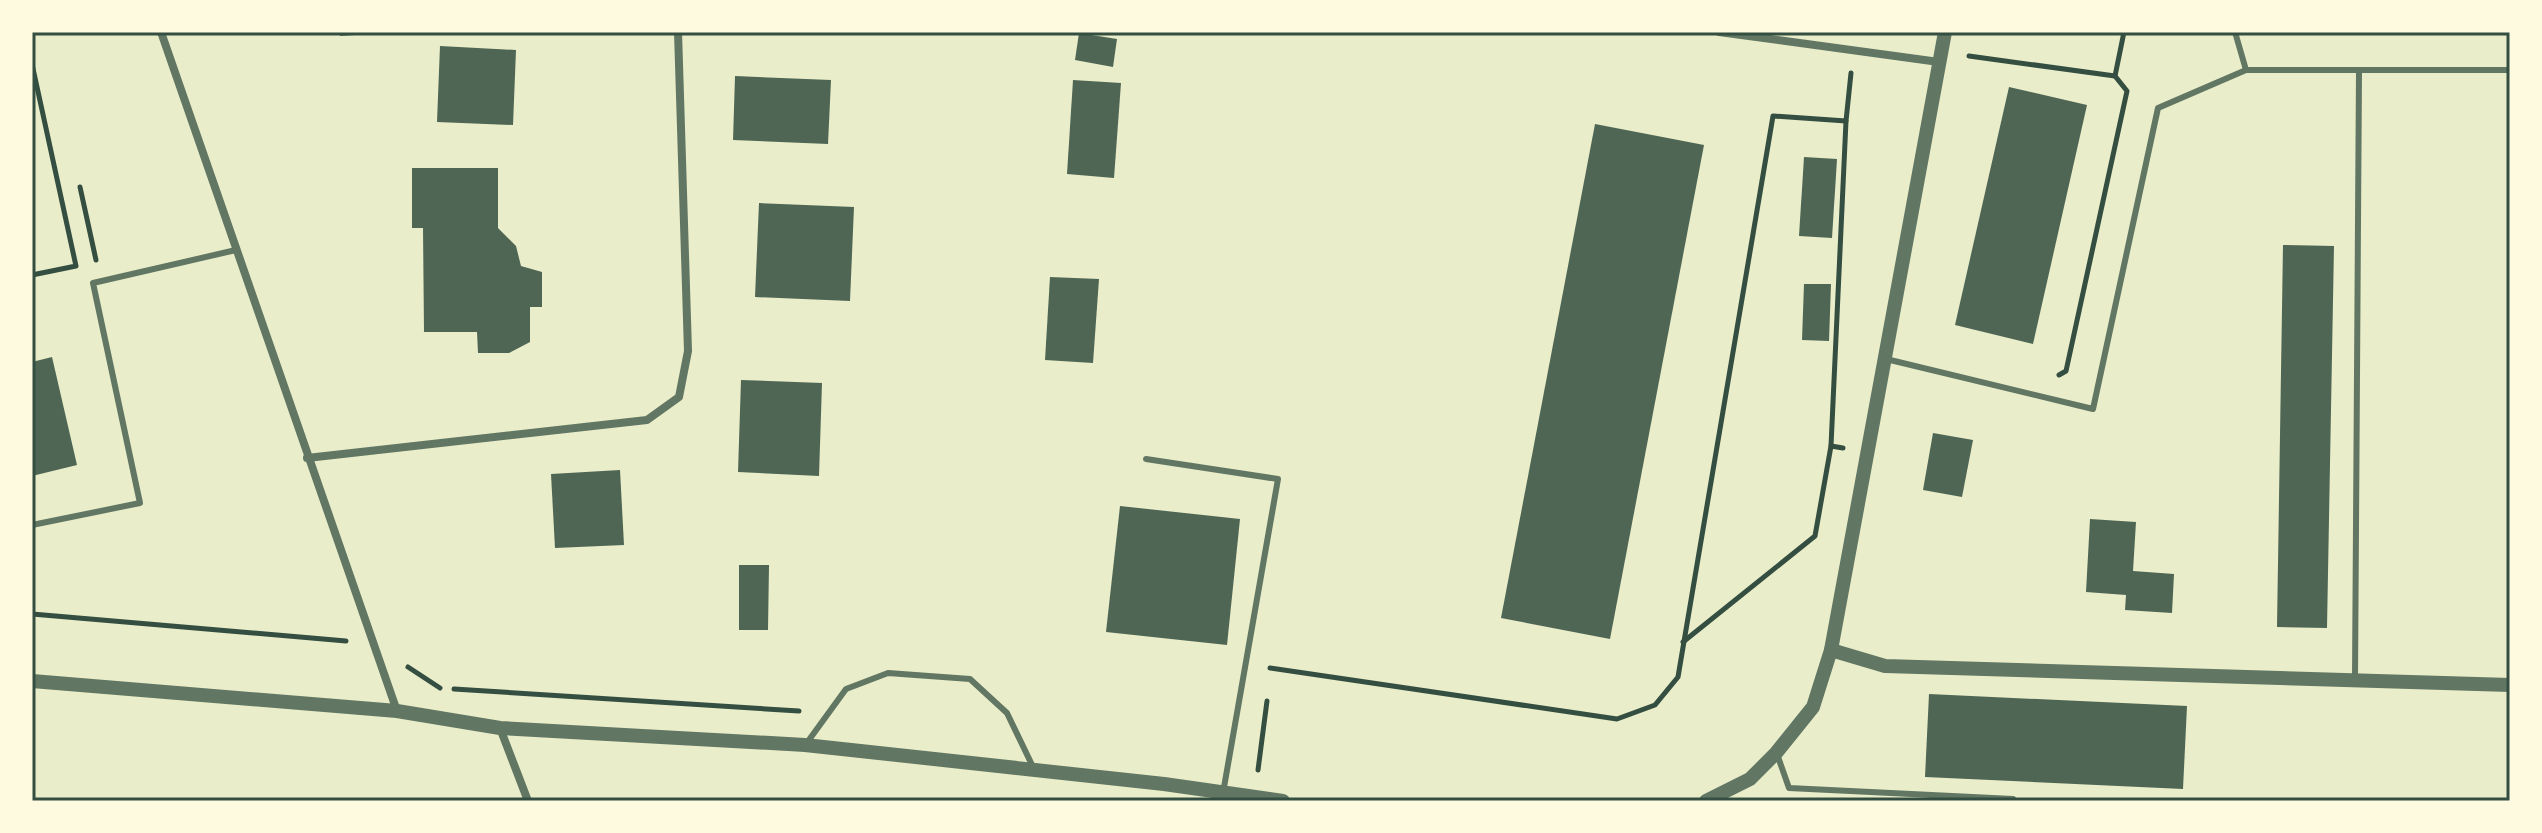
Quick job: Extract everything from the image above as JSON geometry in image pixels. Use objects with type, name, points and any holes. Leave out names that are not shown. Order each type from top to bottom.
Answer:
[{"type":"street","points":[[161,32],[397,711]]},
{"type":"street","points":[[307,458],[647,420],[679,397],[688,351],[678,32]]},
{"type":"street","points":[[1719,32],[1939,62]]},
{"type":"street","points":[[1706,801],[1750,779],[1776,753],[1813,707],[1831,650],[1945,32]]},
{"type":"street","points":[[1831,650],[1885,666],[2510,685]]},
{"type":"street","points":[[32,681],[397,711],[500,728],[805,745],[1283,801]]},
{"type":"street","points":[[500,728],[528,801]]},
{"type":"lane","points":[[2235,32],[2246,70]]},
{"type":"lane","points":[[1883,358],[2093,409],[2158,108],[2246,70],[2510,70]]},
{"type":"lane","points":[[2355,678],[2359,71]]},
{"type":"lane","points":[[32,525],[140,503],[93,283],[236,250]]},
{"type":"lane","points":[[1146,459],[1278,479],[1223,793]]},
{"type":"lane","points":[[805,745],[846,689],[888,673],[970,679],[1007,713],[1035,770]]},
{"type":"lane","points":[[1776,753],[1789,788],[2013,799]]},
{"type":"path","points":[[2115,76],[2124,32]]},
{"type":"path","points":[[1831,446],[1846,121],[1853,48]]},
{"type":"path","points":[[1969,56],[2115,76],[2127,91],[2066,371],[2055,377]]},
{"type":"path","points":[[32,64],[76,266]]},
{"type":"path","points":[[1246,666],[1617,719],[1655,705],[1678,677],[1773,116],[1846,121]]},
{"type":"path","points":[[32,275],[96,260],[80,187]]},
{"type":"path","points":[[32,614],[374,643],[438,688],[828,713]]},
{"type":"path","points":[[1269,683],[1271,669]]},
{"type":"path","points":[[1256,783],[1268,697]]},
{"type":"building","points":[[340,32],[370,32],[370,34],[340,36]]},
{"type":"building","points":[[1079,33],[1117,39],[1113,67],[1075,60]]},
{"type":"building","points":[[440,46],[516,50],[513,125],[437,122]]},
{"type":"building","points":[[735,76],[831,80],[828,144],[733,140]]},
{"type":"building","points":[[1073,80],[1121,83],[1114,178],[1067,174]]},
{"type":"building","points":[[2009,87],[2087,105],[2033,344],[1955,325]]},
{"type":"building","points":[[1595,124],[1704,145],[1610,639],[1501,618]]},
{"type":"building","points":[[1804,157],[1837,159],[1832,238],[1799,236]]},
{"type":"building","points":[[412,168],[498,168],[498,228],[516,246],[521,266],[542,272],[542,307],[530,307],[530,342],[509,353],[478,353],[477,332],[424,332],[423,228],[412,228]]},
{"type":"building","points":[[759,203],[854,207],[850,301],[755,297]]},
{"type":"building","points":[[2283,245],[2334,246],[2327,628],[2277,627]]},
{"type":"building","points":[[1050,277],[1099,279],[1093,363],[1045,360]]},
{"type":"building","points":[[1804,284],[1831,284],[1829,341],[1802,340]]},
{"type":"building","points":[[52,357],[77,465],[32,476],[32,362]]},
{"type":"building","points":[[741,380],[822,383],[819,476],[738,472]]},
{"type":"building","points":[[1933,433],[1973,440],[1962,497],[1923,490]]},
{"type":"building","points":[[620,470],[624,545],[555,548],[551,474]]},
{"type":"building","points":[[1120,506],[1240,519],[1227,645],[1106,632]]},
{"type":"building","points":[[2090,519],[2136,522],[2133,571],[2174,574],[2172,613],[2125,610],[2126,595],[2086,592]]},
{"type":"building","points":[[739,565],[769,565],[768,630],[739,630]]},
{"type":"building","points":[[1929,694],[2187,706],[2183,789],[1925,777]]}]
